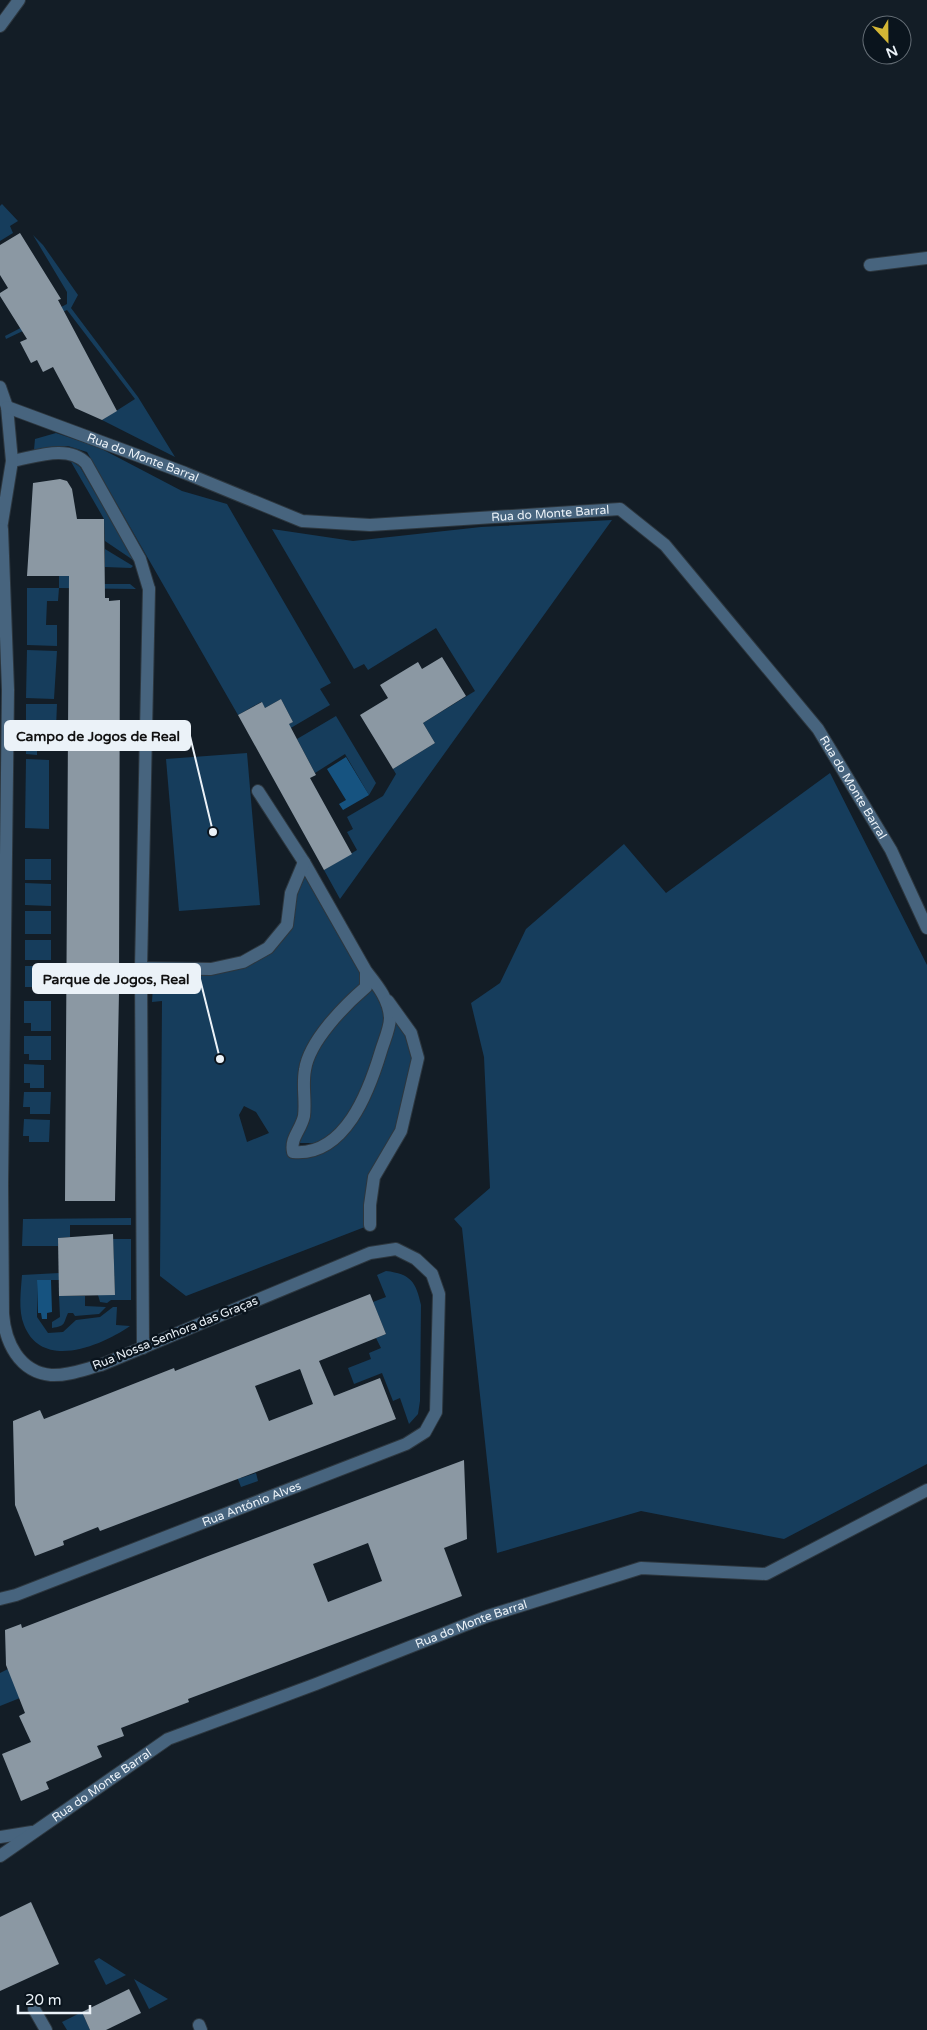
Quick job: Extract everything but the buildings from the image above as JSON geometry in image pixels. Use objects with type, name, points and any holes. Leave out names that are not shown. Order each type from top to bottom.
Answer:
[{"type":"street","points":[[0,26],[19,0]]},
{"type":"street","points":[[870,265],[927,258]]},
{"type":"street","name":"Rua Nossa Senhora das Graças","points":[[0,387],[7,407],[12,461],[1,532],[4,690],[2,1184],[4,1328],[11,1349],[36,1371],[51,1375],[68,1374],[101,1365],[370,1253],[396,1250],[416,1259],[432,1274],[439,1294],[438,1354]]},
{"type":"street","name":"Rua do Monte Barral","points":[[7,407],[185,473],[302,521],[370,525],[620,509],[665,545],[818,729],[892,850],[927,928]]},
{"type":"street","points":[[12,461],[67,452],[79,455],[86,463],[140,559],[149,589],[142,968],[143,1348]]},
{"type":"street","points":[[258,791],[304,862],[366,971],[412,1034],[418,1058],[402,1131],[374,1177],[370,1205],[370,1225]]},
{"type":"street","points":[[142,968],[211,969],[243,962],[268,948],[287,925],[291,893],[304,862]]},
{"type":"street","points":[[366,971],[366,987],[349,1001],[319,1038],[305,1068],[304,1115],[301,1127],[291,1143],[292,1152],[304,1153],[340,1133],[365,1099],[390,1019],[385,996]]},
{"type":"street","name":"Rua António Alves","points":[[0,1599],[16,1595],[406,1444],[425,1432],[436,1412],[438,1354]]},
{"type":"street","name":"Rua do Monte Barral","points":[[0,1856],[168,1739],[316,1684],[488,1616],[641,1568],[766,1574],[927,1490]]},
{"type":"street","name":"Rua do Monte Barral","points":[[0,1837],[34,1832]]},
{"type":"street","points":[[34,2009],[46,2030]]},
{"type":"shaded area","points":[[2,204],[18,221],[10,226],[13,233],[0,241],[0,206]]},
{"type":"shaded area","points":[[33,235],[43,245],[78,295],[71,308],[138,397],[175,457],[102,420],[135,399],[67,310],[6,339],[5,336],[67,304],[67,292]]},
{"type":"shaded area","points":[[56,433],[98,447],[182,491],[227,504],[331,683],[320,689],[330,705],[289,729],[287,725],[293,722],[281,699],[265,708],[261,702],[238,715],[87,452],[68,446],[34,450],[35,439]]},
{"type":"shaded area","points":[[70,460],[80,467],[136,562],[105,541],[104,519]]},
{"type":"shaded area","points":[[612,520],[340,899],[324,870],[357,850],[347,832],[353,829],[347,817],[383,796],[396,774],[393,769],[435,743],[423,723],[475,691],[436,628],[368,670],[364,664],[354,669],[272,529],[353,541],[481,527]]},
{"type":"shaded area","points":[[105,549],[133,566],[131,568],[105,567]]},
{"type":"shaded area","points":[[59,576],[69,576],[70,584],[130,584],[136,589],[59,588]]},
{"type":"shaded area","points":[[27,588],[59,588],[58,601],[47,601],[46,625],[57,625],[57,646],[27,645]]},
{"type":"shaded area","points":[[27,650],[57,651],[54,699],[26,698]]},
{"type":"shaded area","points":[[26,704],[57,704],[56,728],[26,728]]},
{"type":"shaded area","points":[[336,716],[376,783],[369,795],[345,754],[315,773],[297,739]]},
{"type":"shaded area","points":[[26,733],[47,733],[47,746],[37,746],[37,755],[26,754]]},
{"type":"shaded area","points":[[247,753],[260,905],[179,911],[166,759]]},
{"type":"shaded area","points":[[346,757],[369,795],[343,810],[339,804],[346,800],[327,769]]},
{"type":"shaded area","points":[[26,759],[49,760],[49,829],[25,828]]},
{"type":"shaded area","points":[[830,773],[927,965],[927,1464],[784,1539],[641,1511],[497,1553],[462,1228],[454,1219],[490,1188],[484,1057],[471,1003],[500,983],[526,929],[624,844],[666,893]]},
{"type":"shaded area","points":[[25,859],[51,859],[51,880],[25,880]]},
{"type":"shaded area","points":[[304,862],[342,929],[378,976],[418,1058],[407,1110],[374,1177],[370,1225],[186,1296],[160,1276],[162,1001],[152,1002],[154,968],[243,962],[287,925]],"holes":[[[244,1106],[256,1112],[269,1133],[247,1142],[239,1115]],[[292,1143],[324,1143],[304,1153]]]},
{"type":"shaded area","points":[[25,883],[51,884],[51,906],[25,905]]},
{"type":"shaded area","points":[[25,911],[51,911],[51,934],[25,934]]},
{"type":"shaded area","points":[[25,940],[51,940],[51,960],[25,960]]},
{"type":"shaded area","points":[[25,966],[51,966],[51,987],[25,987]]},
{"type":"shaded area","points":[[24,1001],[51,1001],[51,1031],[31,1031],[31,1023],[24,1023]]},
{"type":"shaded area","points":[[24,1036],[51,1036],[51,1060],[29,1060],[29,1054],[24,1054]]},
{"type":"shaded area","points":[[24,1064],[44,1065],[44,1088],[30,1088],[30,1083],[24,1083]]},
{"type":"shaded area","points":[[24,1092],[51,1092],[50,1114],[30,1114],[30,1107],[23,1107]]},
{"type":"shaded area","points":[[24,1119],[50,1120],[49,1142],[29,1142],[29,1136],[23,1136]]},
{"type":"shaded area","points":[[131,1218],[131,1225],[70,1225],[70,1237],[58,1238],[58,1246],[22,1246],[23,1219]]},
{"type":"shaded area","points":[[113,1239],[131,1239],[131,1300],[100,1302],[98,1295],[115,1295]]},
{"type":"shaded area","points":[[386,1271],[401,1274],[411,1280],[417,1290],[421,1305],[420,1401],[418,1414],[409,1424],[400,1398],[393,1401],[382,1373],[354,1384],[348,1368],[371,1359],[369,1353],[381,1348],[376,1338],[386,1334],[373,1302],[386,1297],[377,1275]]},
{"type":"shaded area","points":[[59,1273],[59,1280],[37,1280],[37,1317],[48,1333],[63,1332],[76,1320],[100,1317],[113,1307],[117,1307],[116,1325],[130,1326],[104,1341],[73,1350],[58,1351],[44,1347],[33,1339],[22,1319],[20,1300],[22,1275]]},
{"type":"shaded area","points":[[37,1280],[51,1280],[52,1312],[47,1313],[47,1319],[42,1319],[41,1313],[38,1313]]},
{"type":"shaded area","points":[[59,1296],[85,1296],[85,1306],[106,1307],[99,1314],[75,1316],[73,1313],[68,1313],[62,1325],[52,1328],[52,1322],[60,1317]]},
{"type":"shaded area","points":[[214,1418],[226,1439],[241,1478],[256,1473],[258,1481],[241,1487]]},
{"type":"shaded area","points":[[8,1669],[20,1698],[0,1706],[0,1673]]},
{"type":"shaded area","points":[[99,1958],[126,1975],[106,1985],[94,1961]]},
{"type":"shaded area","points":[[134,1979],[168,1999],[149,2009]]},
{"type":"shaded area","points":[[82,2012],[90,2030],[67,2030],[62,2022]]},
{"type":"place","name":"Campo de Jogos de Real","points":[[213,832]]},
{"type":"place","name":"Parque de Jogos, Real","points":[[220,1059]]}]
